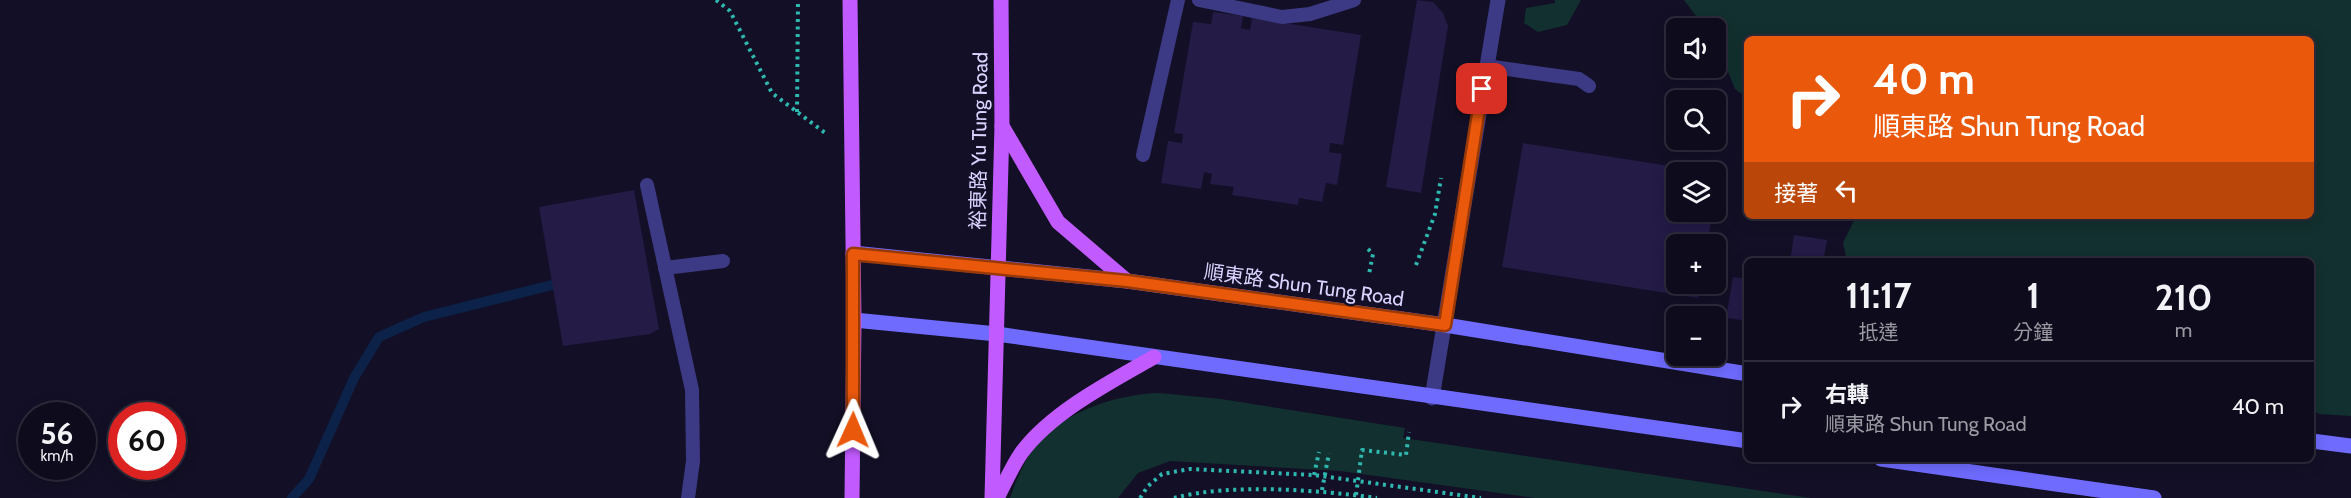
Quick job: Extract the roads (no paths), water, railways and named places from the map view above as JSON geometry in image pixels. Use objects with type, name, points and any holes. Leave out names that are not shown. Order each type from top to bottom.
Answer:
[{"type":"main road","points":[[850,0],[850,151],[854,320],[852,498]]},
{"type":"main road","name":"裕東路 Yu Tung Road","points":[[992,498],[1002,126],[1001,0]]},
{"type":"main road","points":[[1002,126],[1058,222],[1127,281]]},
{"type":"main road","name":"順東路 Shun Tung Road","points":[[853,254],[998,266],[1127,281],[1445,325],[1744,373]]},
{"type":"main road","points":[[854,320],[997,334],[1432,398],[1744,440]]},
{"type":"main road","points":[[997,498],[1021,453],[1044,430],[1098,389],[1154,357]]},
{"type":"main road","points":[[2314,441],[2351,446]]},
{"type":"main road","points":[[1902,462],[2154,498]]},
{"type":"street","points":[[1432,398],[1498,0]]},
{"type":"lane","points":[[1143,155],[1178,0]]},
{"type":"lane","points":[[1199,0],[1282,16],[1310,14],[1354,0]]},
{"type":"lane","points":[[1486,66],[1579,79],[1589,86]]},
{"type":"lane","points":[[647,185],[692,390],[693,461],[688,498]]},
{"type":"lane","points":[[665,268],[723,261]]},
{"type":"waterway","points":[[292,498],[309,479],[354,378],[379,337],[424,317],[564,282]]}]
